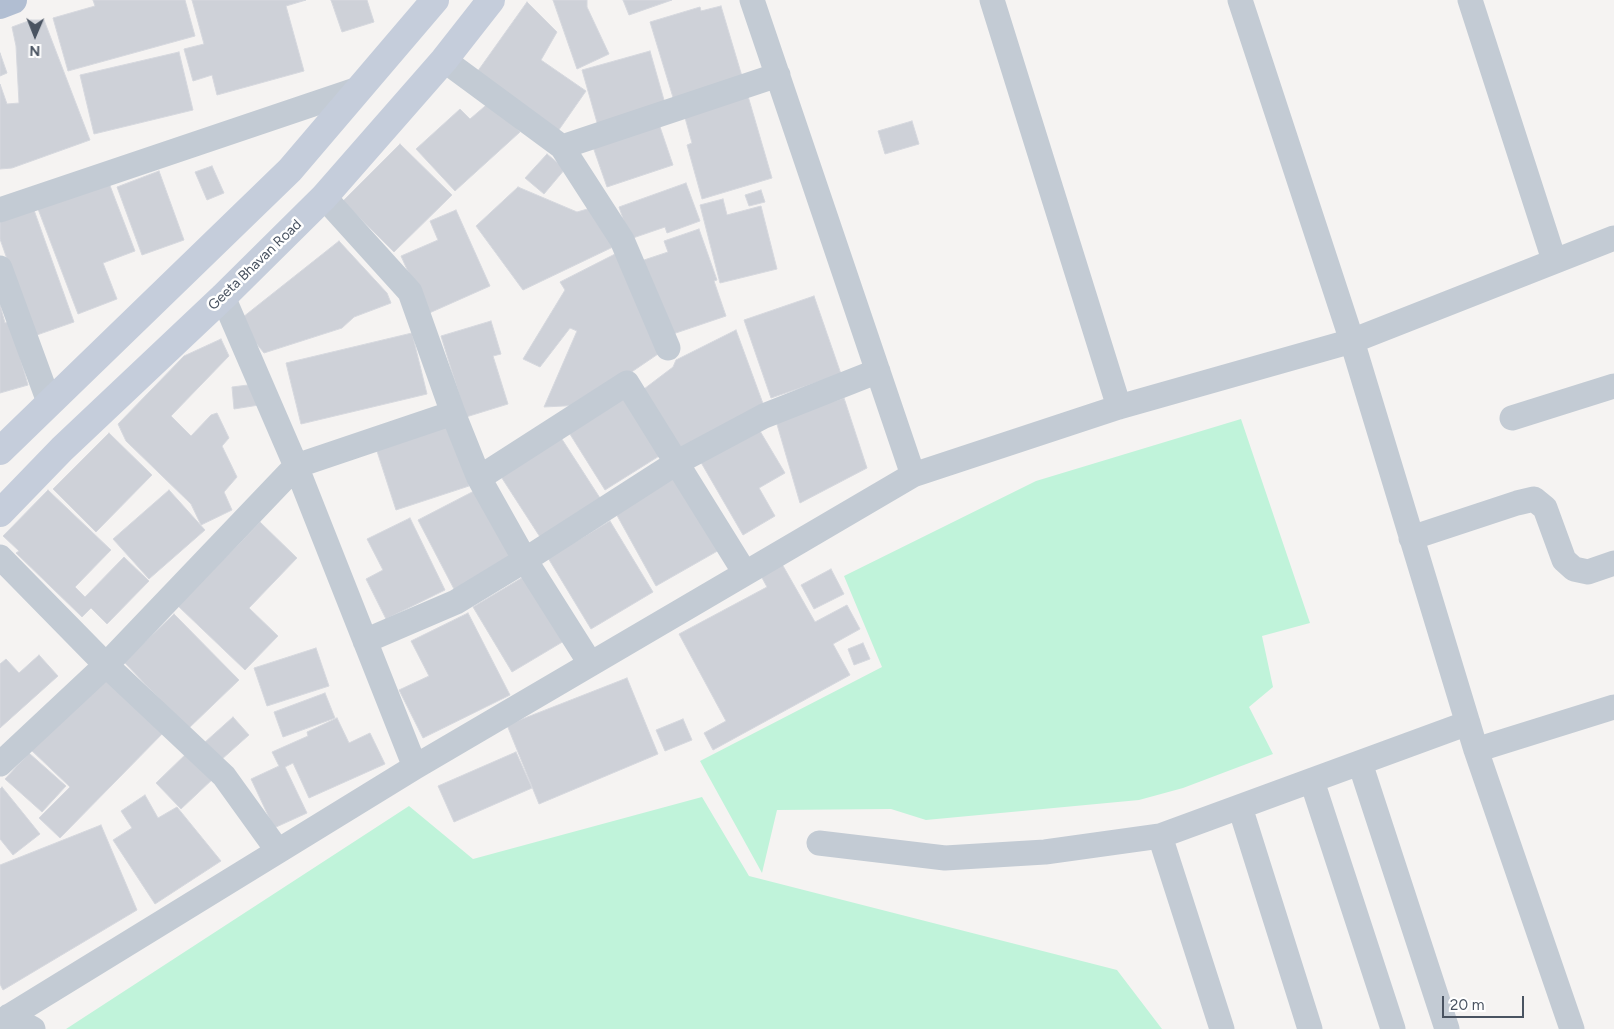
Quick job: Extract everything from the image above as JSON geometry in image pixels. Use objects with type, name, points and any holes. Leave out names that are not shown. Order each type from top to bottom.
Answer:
[{"type":"main road","points":[[0,4],[13,0]]},
{"type":"main road","points":[[0,451],[189,270],[290,170],[435,0]]},
{"type":"main road","name":"Geeta Bhavan Road","points":[[0,513],[62,449],[223,297],[324,198],[444,60],[491,0]]},
{"type":"street","points":[[752,0],[913,475]]},
{"type":"street","points":[[992,0],[1120,407]]},
{"type":"street","points":[[1240,0],[1352,341],[1476,750],[1572,1029]]},
{"type":"street","points":[[1470,0],[1554,260]]},
{"type":"street","points":[[444,60],[562,147],[622,240],[668,348]]},
{"type":"street","points":[[562,147],[778,75]]},
{"type":"street","points":[[0,210],[361,88]]},
{"type":"street","points":[[324,198],[410,292],[453,413],[479,478],[525,560],[590,663]]},
{"type":"street","points":[[4,1019],[415,767],[913,475],[1120,407],[1352,341],[1554,260],[1613,241]]},
{"type":"street","points":[[0,268],[49,402]]},
{"type":"street","points":[[223,297],[296,466],[415,767]]},
{"type":"street","points":[[365,640],[456,602],[676,463],[764,416],[878,371]]},
{"type":"street","points":[[479,478],[627,384],[745,573]]},
{"type":"street","points":[[1512,418],[1614,386]]},
{"type":"street","points":[[0,764],[106,665],[296,466],[453,413]]},
{"type":"street","points":[[1411,538],[1516,503],[1534,499],[1545,508],[1564,560],[1574,569],[1588,572],[1614,563]]},
{"type":"street","points":[[0,557],[106,665],[224,776],[278,851]]},
{"type":"street","points":[[1476,750],[1614,707]]},
{"type":"street","points":[[818,843],[945,858],[1045,852],[1160,836],[1468,723]]},
{"type":"street","points":[[1360,764],[1447,1029]]},
{"type":"street","points":[[1312,781],[1393,1029]]},
{"type":"street","points":[[1240,807],[1310,1029]]},
{"type":"street","points":[[1160,836],[1222,1029]]},
{"type":"street","points":[[4,1019],[33,1029]]},
{"type":"green space","points":[[1241,419],[1310,623],[1262,636],[1273,687],[1249,707],[1273,754],[1183,788],[1139,800],[926,820],[891,809],[777,810],[762,873],[700,761],[882,667],[844,576],[1036,481]]},
{"type":"green space","points":[[702,797],[749,876],[1117,970],[1162,1029],[66,1029],[409,806],[473,859]]},
{"type":"building","points":[[93,0],[185,0],[195,36],[68,71],[53,18],[95,6]]},
{"type":"building","points":[[192,0],[306,0],[286,6],[304,71],[217,95],[212,75],[193,81],[184,49],[204,44]]},
{"type":"building","points":[[331,0],[367,0],[374,22],[342,32]]},
{"type":"building","points":[[553,0],[587,0],[587,7],[609,54],[577,69]]},
{"type":"building","points":[[623,0],[672,0],[629,15]]},
{"type":"building","points":[[527,2],[557,32],[541,60],[586,91],[556,134],[475,75]]},
{"type":"building","points":[[721,6],[744,83],[675,104],[650,22],[700,7],[701,11]]},
{"type":"building","points":[[31,20],[44,20],[90,140],[12,168],[0,169],[0,84],[7,104],[19,103],[16,46],[12,27]]},
{"type":"building","points":[[650,51],[666,107],[598,126],[582,70]]},
{"type":"building","points":[[179,52],[193,110],[94,134],[80,75]]},
{"type":"building","points":[[0,53],[7,73],[0,76]]},
{"type":"building","points":[[748,96],[772,178],[702,199],[687,145],[692,143],[684,114]]},
{"type":"building","points":[[491,101],[520,132],[455,191],[416,149],[460,109],[470,119]]},
{"type":"building","points":[[658,121],[673,165],[607,187],[592,144]]},
{"type":"building","points":[[912,121],[919,144],[885,154],[878,131]]},
{"type":"building","points":[[400,144],[452,195],[394,252],[343,201]]},
{"type":"building","points":[[547,154],[565,169],[544,194],[525,178]]},
{"type":"building","points":[[212,166],[224,193],[207,200],[195,172]]},
{"type":"building","points":[[159,171],[184,240],[142,255],[117,187]]},
{"type":"building","points":[[109,183],[135,251],[103,263],[117,299],[78,314],[38,209]]},
{"type":"building","points":[[686,183],[700,221],[667,233],[665,227],[630,239],[619,207]]},
{"type":"building","points":[[518,187],[577,212],[591,208],[615,246],[523,290],[476,226]]},
{"type":"building","points":[[761,190],[765,202],[749,206],[745,195]]},
{"type":"building","points":[[723,199],[727,215],[761,206],[777,269],[720,283],[700,205]]},
{"type":"building","points":[[34,210],[74,322],[34,336],[0,239],[0,222]]},
{"type":"building","points":[[456,210],[490,286],[427,314],[401,256],[438,240],[430,221]]},
{"type":"building","points":[[699,229],[717,280],[714,281],[726,316],[667,336],[641,261],[668,252],[664,241]]},
{"type":"building","points":[[339,241],[387,293],[391,303],[354,317],[342,328],[264,353],[238,321]]},
{"type":"building","points":[[619,252],[661,352],[583,405],[544,407],[577,331],[570,328],[540,367],[523,359],[565,290],[560,282]]},
{"type":"building","points":[[814,296],[841,374],[771,398],[744,320]]},
{"type":"building","points":[[0,305],[5,323],[10,322],[28,385],[0,393]]},
{"type":"building","points":[[491,321],[501,354],[493,356],[508,404],[466,417],[441,336]]},
{"type":"building","points":[[736,330],[765,409],[683,452],[644,389],[673,367],[676,360]]},
{"type":"building","points":[[412,333],[427,394],[301,424],[286,363]]},
{"type":"building","points":[[221,339],[229,356],[171,416],[191,436],[211,415],[217,413],[229,438],[222,446],[237,477],[224,492],[232,510],[201,525],[191,504],[126,441],[118,424],[184,356]]},
{"type":"building","points":[[256,384],[259,405],[234,409],[232,387]]},
{"type":"building","points":[[627,395],[664,453],[605,490],[568,431]]},
{"type":"building","points":[[844,398],[867,468],[800,503],[776,421]]},
{"type":"building","points":[[448,421],[469,486],[396,510],[375,445]]},
{"type":"building","points":[[757,426],[785,473],[759,488],[775,516],[743,535],[699,459]]},
{"type":"building","points":[[109,433],[152,475],[96,532],[53,489]]},
{"type":"building","points":[[558,433],[600,498],[540,537],[498,472]]},
{"type":"building","points":[[678,474],[721,549],[656,586],[614,510]]},
{"type":"building","points":[[48,490],[111,550],[75,587],[85,597],[124,557],[149,581],[107,624],[91,608],[82,617],[16,553],[19,551],[3,536]]},
{"type":"building","points":[[169,490],[205,530],[149,579],[113,539]]},
{"type":"building","points":[[476,490],[513,561],[455,591],[418,520]]},
{"type":"building","points":[[410,518],[445,590],[386,619],[366,579],[383,570],[367,539]]},
{"type":"building","points":[[610,521],[653,592],[591,629],[548,558]]},
{"type":"building","points":[[260,522],[297,558],[249,608],[278,636],[245,670],[178,606]]},
{"type":"building","points":[[782,564],[815,622],[847,605],[860,629],[833,644],[850,675],[713,750],[704,733],[726,721],[679,634],[767,587],[761,576]]},
{"type":"building","points":[[831,569],[844,594],[814,609],[801,585]]},
{"type":"building","points":[[525,576],[564,641],[512,672],[473,607]]},
{"type":"building","points":[[468,613],[510,695],[423,738],[399,690],[429,676],[411,641]]},
{"type":"building","points":[[174,614],[239,680],[188,729],[124,662]]},
{"type":"building","points":[[863,643],[870,659],[854,665],[848,649]]},
{"type":"building","points":[[316,648],[329,686],[267,706],[254,668]]},
{"type":"building","points":[[39,655],[58,676],[0,728],[0,664],[6,659],[19,673]]},
{"type":"building","points":[[108,672],[167,729],[60,838],[39,818],[70,787],[30,749]]},
{"type":"building","points":[[627,678],[658,754],[539,804],[507,725]]},
{"type":"building","points":[[325,693],[335,718],[283,737],[274,712]]},
{"type":"building","points":[[233,717],[249,735],[221,760],[204,743]]},
{"type":"building","points":[[337,718],[349,743],[370,733],[385,764],[309,798],[293,763],[285,767],[307,813],[274,828],[251,779],[279,766],[272,752],[308,736],[307,732]]},
{"type":"building","points":[[683,719],[692,740],[665,751],[656,730]]},
{"type":"building","points":[[189,751],[215,777],[181,809],[156,783]]},
{"type":"building","points":[[516,752],[532,788],[454,822],[438,786]]},
{"type":"building","points":[[29,753],[66,786],[42,812],[5,779]]},
{"type":"building","points":[[2,787],[40,834],[13,855],[0,839],[0,789]]},
{"type":"building","points":[[145,795],[158,818],[177,807],[221,861],[155,904],[113,840],[132,828],[121,811]]},
{"type":"building","points":[[101,825],[137,910],[3,990],[0,984],[0,865]]}]
